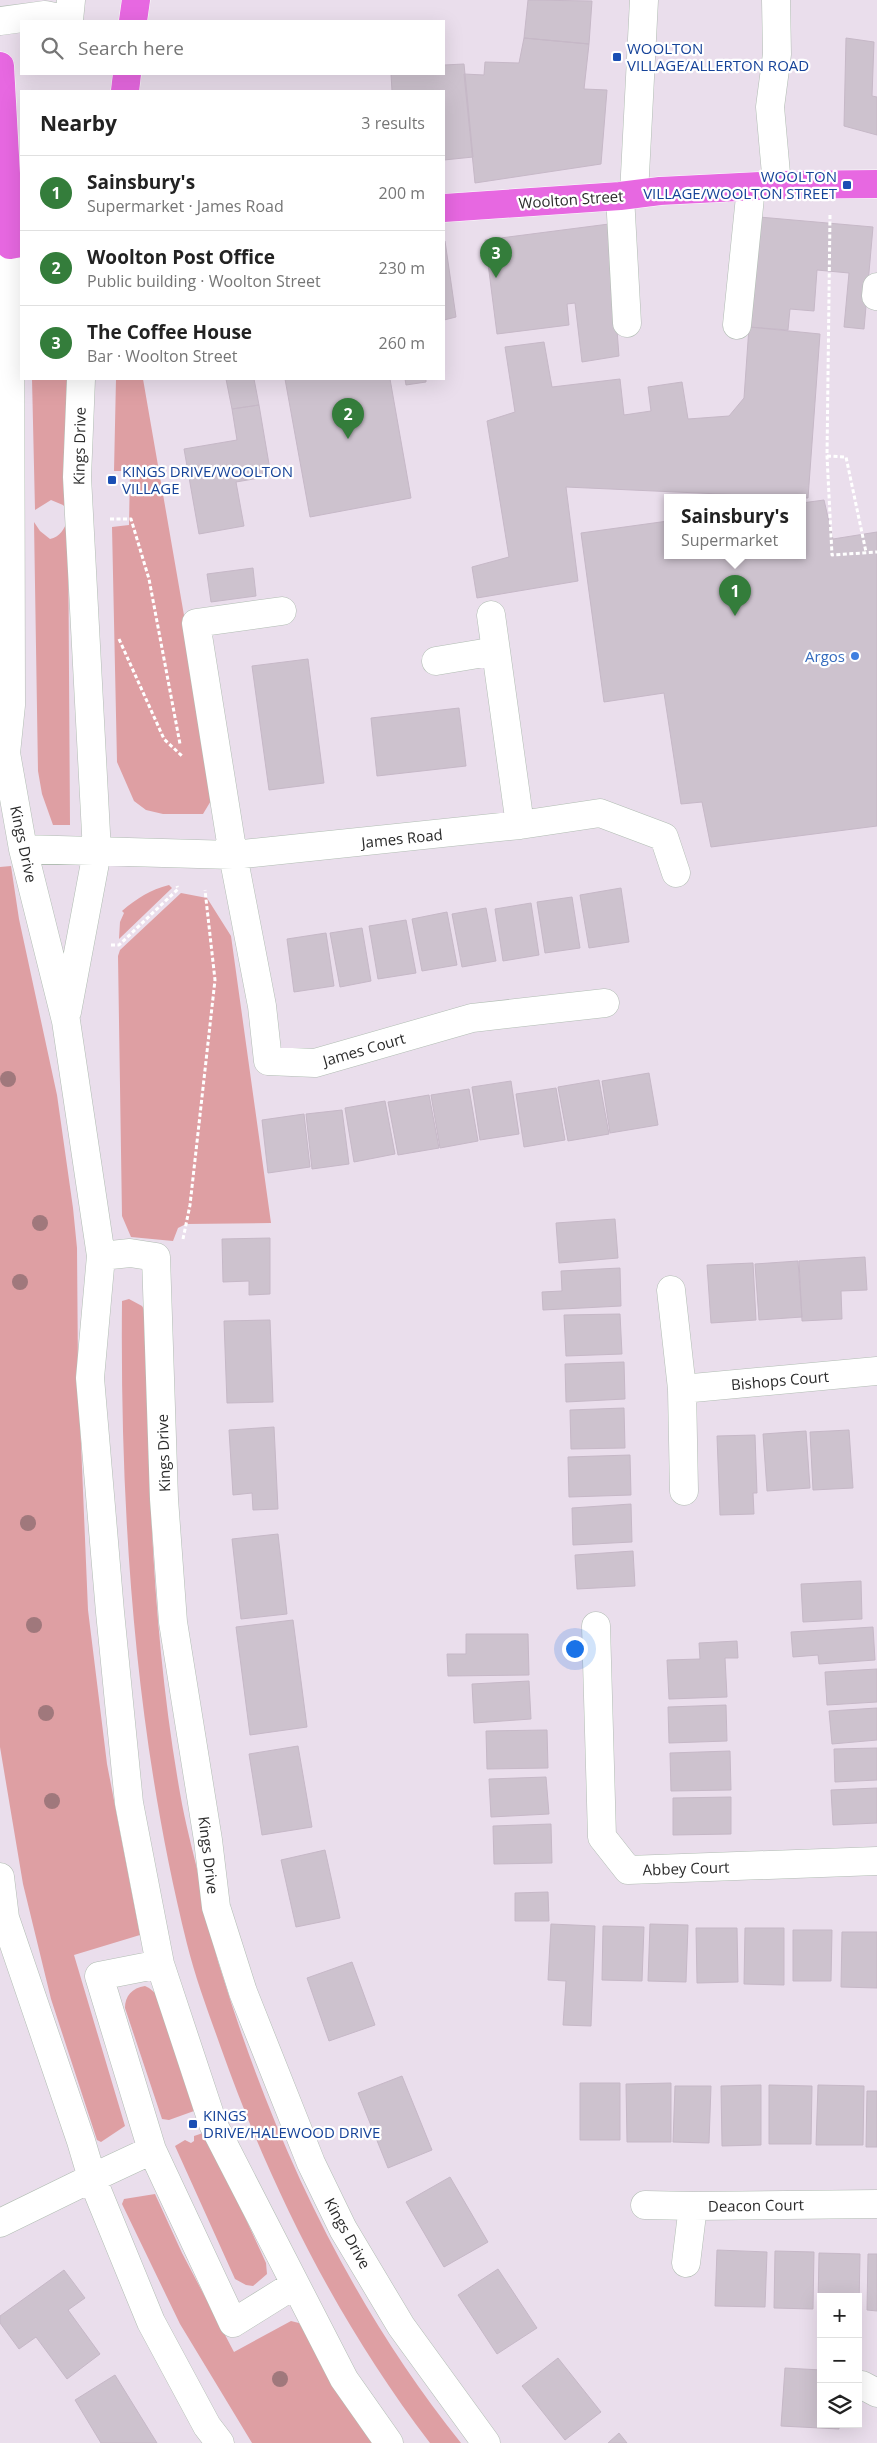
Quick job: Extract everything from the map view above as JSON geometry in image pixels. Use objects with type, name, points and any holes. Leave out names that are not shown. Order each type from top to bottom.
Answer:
[{"type":"main road","points":[[133,20],[136,0]]},
{"type":"main road","points":[[0,66],[10,245]]},
{"type":"main road","points":[[125,90],[127,75]]},
{"type":"main road","name":"Woolton Street","points":[[445,208],[660,191],[764,186],[877,184]]},
{"type":"street","points":[[0,21],[45,15],[69,20],[71,0]]},
{"type":"street","points":[[627,322],[627,195],[644,0]]},
{"type":"street","points":[[737,325],[764,186],[776,54],[776,0]]},
{"type":"street","name":"Kings Drive","points":[[10,245],[6,753],[23,849],[66,1021],[101,1256],[90,1378],[129,1803],[160,1964],[213,2124],[294,2285],[344,2379],[389,2443]]},
{"type":"street","points":[[876,296],[877,287]]},
{"type":"street","name":"Kings Drive","points":[[66,1021],[98,852],[77,477],[80,380]]},
{"type":"street","points":[[233,855],[196,623],[282,610]]},
{"type":"street","points":[[491,615],[520,825]]},
{"type":"street","points":[[436,661],[496,651]]},
{"type":"street","name":"James Road","points":[[23,849],[233,855],[520,825],[600,813],[664,837],[676,873]]},
{"type":"street","name":"James Court","points":[[233,855],[262,1006],[268,1061],[315,1062],[472,1018],[605,1002]]},
{"type":"street","points":[[101,1256],[130,1252],[156,1257]]},
{"type":"street","name":"Kings Drive","points":[[156,1257],[164,1499],[173,1622],[208,1840],[216,1907],[243,1992],[311,2163],[339,2220],[401,2326],[486,2443]]},
{"type":"street","points":[[671,1290],[682,1389],[684,1491]]},
{"type":"street","name":"Bishops Court","points":[[682,1389],[877,1371]]},
{"type":"street","name":"Abbey Court","points":[[596,1626],[602,1837],[628,1870],[877,1862]]},
{"type":"street","points":[[0,1877],[5,1918],[81,2140],[92,2178],[152,2322],[207,2426],[220,2443]]},
{"type":"street","points":[[160,1964],[99,1976],[152,2150],[232,2323],[294,2285]]},
{"type":"street","points":[[0,2223],[152,2150]]},
{"type":"street","name":"Deacon Court","points":[[686,2264],[693,2206],[877,2204]]},
{"type":"street","points":[[645,2205],[693,2206]]},
{"type":"path","points":[[831,185],[827,456],[832,555],[877,552]]},
{"type":"path","points":[[827,456],[846,457],[866,552]]},
{"type":"path","points":[[79,519],[131,519],[149,579],[184,764]]},
{"type":"path","points":[[86,639],[120,639],[164,739],[182,754]]},
{"type":"path","points":[[80,945],[119,945],[178,889],[174,853]]},
{"type":"path","points":[[156,1257],[182,1241],[190,1205],[215,980],[205,909],[204,854]]},
{"type":"shaded area","points":[[32,380],[69,380],[68,511],[63,505],[51,500],[35,510]]},
{"type":"shaded area","points":[[116,380],[143,380],[215,794],[203,814],[163,814],[146,810],[134,801],[117,762],[112,527],[129,525],[130,471],[114,471]]},
{"type":"shaded area","points":[[68,520],[70,825],[53,825],[42,794],[38,771],[34,522],[40,531],[50,539],[59,534]]},
{"type":"shaded area","points":[[11,866],[19,919],[57,1095],[73,1208],[77,1248],[78,1372],[88,1610],[107,1764],[140,1935],[74,1955],[125,2126],[101,2142],[97,2140],[51,1999],[23,1884],[0,1747],[0,867]]},
{"type":"shaded area","points":[[169,885],[172,888],[119,939],[120,922],[124,913],[122,911],[144,895]]},
{"type":"shaded area","points":[[181,893],[207,898],[231,936],[271,1223],[186,1224],[178,1228],[173,1241],[131,1237],[122,1216],[118,956],[120,950]]},
{"type":"shaded area","points":[[129,1299],[142,1306],[146,1313],[150,1494],[157,1614],[163,1674],[184,1815],[218,1963],[266,2099],[291,2160],[319,2220],[350,2278],[384,2335],[421,2390],[461,2443],[430,2443],[366,2351],[310,2254],[285,2204],[241,2101],[203,1997],[187,1944],[169,1865],[155,1786],[134,1625],[124,1463],[122,1382],[122,1301]]},
{"type":"shaded area","points":[[145,1986],[159,1996],[194,2111],[169,2120],[162,2119],[125,2008],[126,2000],[130,1993]]},
{"type":"shaded area","points":[[206,2132],[266,2263],[267,2274],[253,2286],[246,2285],[235,2279],[175,2146],[185,2140],[191,2143],[194,2141],[194,2136]]},
{"type":"shaded area","points":[[155,2194],[182,2253],[234,2352],[291,2321],[299,2323],[378,2443],[252,2443],[180,2324],[122,2204],[124,2199]]},
{"type":"building","points":[[528,0],[592,1],[589,44],[524,38]]},
{"type":"building","points":[[524,38],[589,44],[584,89],[607,90],[601,164],[475,183],[464,74],[484,75],[485,62],[519,63]]},
{"type":"building","points":[[846,38],[874,42],[872,96],[877,97],[877,135],[844,126]]},
{"type":"building","points":[[464,64],[473,157],[445,160],[445,90],[392,90],[391,75],[445,75],[445,65]]},
{"type":"building","points":[[759,217],[873,227],[864,329],[844,327],[849,273],[817,270],[814,311],[790,309],[788,330],[749,327]]},
{"type":"building","points":[[609,224],[619,356],[582,362],[575,303],[567,304],[569,325],[497,334],[485,240]]},
{"type":"building","points":[[445,241],[456,317],[445,320]]},
{"type":"building","points":[[749,327],[820,334],[808,498],[806,498],[806,494],[720,494],[566,487],[578,581],[477,598],[472,567],[509,557],[487,421],[515,412],[505,347],[544,342],[552,387],[620,379],[624,415],[651,411],[648,387],[682,382],[688,419],[729,416],[744,398]]},
{"type":"building","points":[[226,380],[254,380],[259,405],[232,409]]},
{"type":"building","points":[[285,380],[390,380],[411,498],[310,517]]},
{"type":"building","points":[[405,380],[426,380],[426,382],[406,385]]},
{"type":"building","points":[[259,405],[271,476],[236,482],[244,526],[199,534],[184,449],[237,440],[232,409]]},
{"type":"building","points":[[824,500],[833,539],[877,532],[877,826],[711,847],[702,802],[681,804],[664,693],[604,702],[581,533],[664,522],[664,559],[806,559],[806,502]]},
{"type":"building","points":[[253,568],[256,596],[211,602],[207,574]]},
{"type":"building","points":[[308,659],[324,783],[269,790],[252,666]]},
{"type":"building","points":[[459,708],[466,766],[377,776],[371,718]]},
{"type":"building","points":[[621,888],[629,942],[589,948],[580,895]]},
{"type":"building","points":[[572,897],[580,948],[545,953],[537,902]]},
{"type":"building","points":[[531,903],[539,955],[503,961],[495,909]]},
{"type":"building","points":[[486,908],[496,961],[462,967],[452,914]]},
{"type":"building","points":[[447,912],[457,965],[422,971],[412,919]]},
{"type":"building","points":[[406,920],[416,973],[378,979],[369,926]]},
{"type":"building","points":[[362,928],[371,981],[340,987],[330,933]]},
{"type":"building","points":[[326,933],[334,986],[294,992],[287,939]]},
{"type":"building","points":[[649,1073],[658,1125],[610,1133],[602,1081]]},
{"type":"building","points":[[599,1080],[609,1134],[568,1141],[558,1087]]},
{"type":"building","points":[[511,1081],[519,1134],[480,1140],[472,1087]]},
{"type":"building","points":[[556,1088],[565,1140],[524,1147],[516,1094]]},
{"type":"building","points":[[469,1089],[478,1141],[440,1148],[431,1095]]},
{"type":"building","points":[[429,1095],[439,1148],[398,1155],[388,1102]]},
{"type":"building","points":[[385,1101],[395,1154],[354,1162],[345,1108]]},
{"type":"building","points":[[342,1110],[349,1164],[312,1169],[306,1114]]},
{"type":"building","points":[[304,1114],[310,1167],[268,1173],[262,1120]]},
{"type":"building","points":[[615,1219],[618,1258],[559,1263],[556,1223]]},
{"type":"building","points":[[270,1238],[270,1294],[249,1295],[249,1281],[223,1282],[222,1239]]},
{"type":"building","points":[[865,1257],[867,1290],[841,1291],[842,1319],[802,1321],[799,1261]]},
{"type":"building","points":[[798,1261],[802,1317],[759,1320],[755,1264]]},
{"type":"building","points":[[753,1263],[756,1320],[711,1323],[707,1265]]},
{"type":"building","points":[[620,1268],[621,1306],[543,1310],[542,1292],[562,1291],[561,1271]]},
{"type":"building","points":[[620,1314],[622,1354],[566,1356],[564,1315]]},
{"type":"building","points":[[270,1320],[273,1402],[227,1403],[224,1321]]},
{"type":"building","points":[[624,1362],[625,1399],[566,1402],[565,1364]]},
{"type":"building","points":[[624,1408],[625,1448],[571,1449],[570,1410]]},
{"type":"building","points":[[274,1427],[278,1509],[253,1510],[252,1493],[233,1495],[229,1430]]},
{"type":"building","points":[[849,1430],[853,1488],[813,1490],[810,1432]]},
{"type":"building","points":[[806,1431],[810,1488],[767,1491],[763,1434]]},
{"type":"building","points":[[755,1435],[757,1493],[753,1493],[754,1514],[720,1515],[717,1436]]},
{"type":"building","points":[[630,1455],[631,1495],[569,1497],[568,1457]]},
{"type":"building","points":[[631,1504],[632,1542],[573,1545],[572,1508]]},
{"type":"building","points":[[278,1534],[287,1614],[241,1619],[232,1539]]},
{"type":"building","points":[[633,1551],[635,1586],[577,1589],[575,1555]]},
{"type":"building","points":[[861,1581],[862,1619],[803,1622],[801,1584]]},
{"type":"building","points":[[293,1620],[307,1727],[250,1735],[236,1627]]},
{"type":"building","points":[[873,1627],[875,1660],[819,1664],[818,1655],[793,1657],[791,1632]]},
{"type":"building","points":[[466,1634],[528,1634],[529,1675],[448,1676],[447,1654],[466,1654]]},
{"type":"building","points":[[737,1641],[738,1658],[725,1658],[727,1697],[669,1699],[667,1660],[700,1659],[699,1643]]},
{"type":"building","points":[[877,1669],[877,1702],[827,1705],[825,1672]]},
{"type":"building","points":[[529,1681],[531,1719],[474,1723],[472,1684]]},
{"type":"building","points":[[726,1705],[727,1741],[669,1743],[668,1707]]},
{"type":"building","points":[[877,1708],[877,1740],[832,1744],[829,1711]]},
{"type":"building","points":[[547,1730],[548,1768],[487,1769],[486,1731]]},
{"type":"building","points":[[298,1746],[312,1827],[262,1835],[249,1754]]},
{"type":"building","points":[[877,1748],[877,1780],[835,1782],[834,1749]]},
{"type":"building","points":[[730,1751],[731,1790],[671,1791],[670,1753]]},
{"type":"building","points":[[546,1777],[549,1814],[491,1817],[489,1779]]},
{"type":"building","points":[[877,1788],[877,1823],[833,1825],[831,1790]]},
{"type":"building","points":[[731,1797],[731,1834],[673,1835],[673,1798]]},
{"type":"building","points":[[551,1824],[552,1863],[494,1864],[493,1826]]},
{"type":"building","points":[[325,1850],[340,1918],[296,1927],[281,1860]]},
{"type":"building","points":[[548,1892],[549,1921],[515,1921],[515,1893]]},
{"type":"building","points":[[551,1924],[595,1926],[591,2026],[563,2025],[566,1981],[548,1980]]},
{"type":"building","points":[[650,1924],[688,1925],[686,1982],[648,1981]]},
{"type":"building","points":[[603,1926],[644,1927],[642,1981],[602,1980]]},
{"type":"building","points":[[696,1928],[737,1928],[738,1982],[697,1983]]},
{"type":"building","points":[[745,1928],[784,1928],[784,1985],[744,1984]]},
{"type":"building","points":[[793,1930],[832,1930],[831,1981],[793,1981]]},
{"type":"building","points":[[842,1932],[877,1932],[877,1988],[841,1987]]},
{"type":"building","points":[[352,1962],[375,2025],[329,2041],[307,1978]]},
{"type":"building","points":[[402,2076],[432,2150],[388,2168],[358,2093]]},
{"type":"building","points":[[580,2083],[620,2083],[620,2140],[580,2140]]},
{"type":"building","points":[[671,2083],[671,2142],[627,2142],[626,2084]]},
{"type":"building","points":[[761,2085],[761,2145],[722,2146],[721,2086]]},
{"type":"building","points":[[769,2085],[812,2086],[811,2144],[769,2144]]},
{"type":"building","points":[[818,2085],[864,2086],[863,2145],[816,2145]]},
{"type":"building","points":[[675,2086],[711,2086],[709,2143],[673,2142]]},
{"type":"building","points":[[867,2091],[877,2091],[877,2147],[866,2147]]},
{"type":"building","points":[[450,2177],[488,2242],[444,2267],[406,2202]]},
{"type":"building","points":[[717,2250],[767,2252],[765,2307],[715,2306]]},
{"type":"building","points":[[775,2251],[814,2252],[813,2309],[774,2308]]},
{"type":"building","points":[[819,2253],[860,2254],[859,2293],[818,2293]]},
{"type":"building","points":[[868,2254],[877,2254],[877,2311],[867,2310]]},
{"type":"building","points":[[498,2269],[537,2328],[497,2354],[458,2295]]},
{"type":"building","points":[[64,2270],[85,2298],[68,2310],[100,2354],[67,2379],[36,2337],[19,2349],[0,2323],[0,2316]]},
{"type":"building","points":[[558,2358],[601,2412],[565,2440],[522,2386]]},
{"type":"building","points":[[785,2368],[817,2370],[817,2428],[781,2426]]},
{"type":"building","points":[[115,2375],[157,2443],[101,2443],[75,2400]]},
{"type":"building","points":[[619,2433],[627,2443],[608,2443]]},
{"type":"place","name":"WOOLTON VILLAGE/ALLERTON ROAD","points":[[617,57]]},
{"type":"place","name":"WOOLTON VILLAGE/WOOLTON STREET","points":[[847,185]]},
{"type":"place","name":"The Coffee House","points":[[496,278]]},
{"type":"place","name":"Woolton Post Office","points":[[348,439]]},
{"type":"place","name":"KINGS DRIVE/WOOLTON VILLAGE","points":[[112,480]]},
{"type":"place","name":"Sainsbury's","points":[[735,616]]},
{"type":"place","name":"Argos","points":[[855,656]]},
{"type":"place","name":"KINGS DRIVE/HALEWOOD DRIVE","points":[[193,2124]]}]
